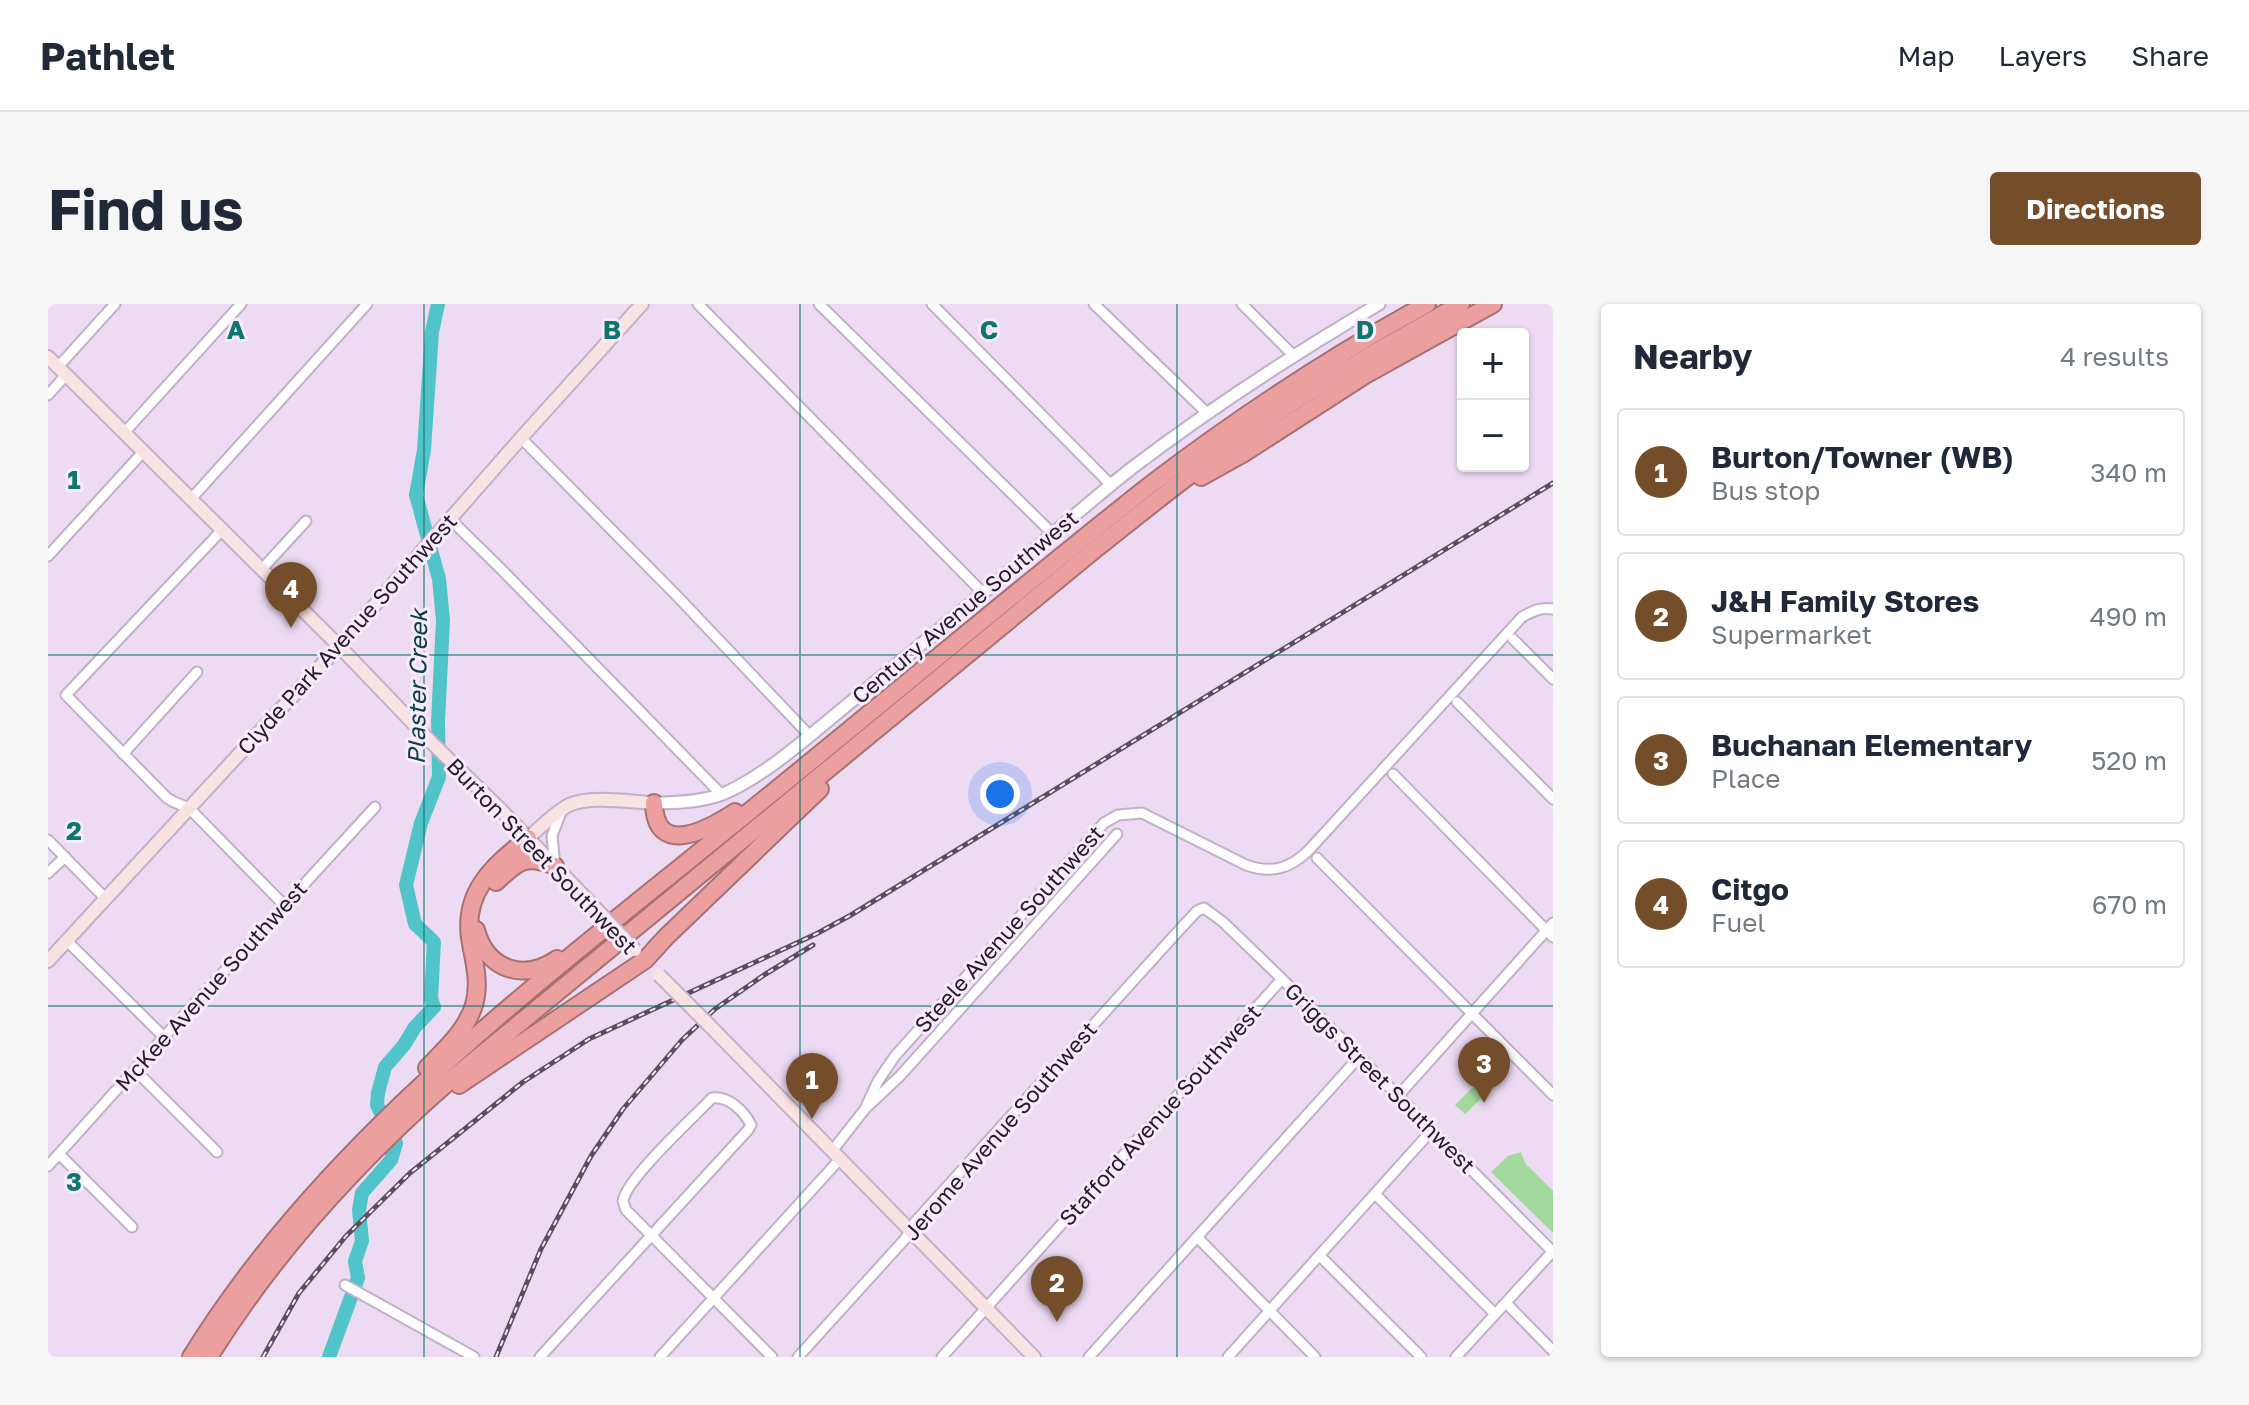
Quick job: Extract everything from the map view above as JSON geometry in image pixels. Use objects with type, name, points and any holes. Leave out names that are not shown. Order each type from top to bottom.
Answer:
[{"type":"highway","points":[[408,1111],[584,946],[1092,531],[1201,446],[1288,386],[1427,304]]},
{"type":"highway","points":[[191,1357],[244,1292],[326,1181],[408,1111],[1138,515],[1212,458],[1295,401],[1461,304]]},
{"type":"highway","points":[[1138,515],[1244,453],[1365,375],[1493,304]]},
{"type":"highway","points":[[408,1111],[534,1036],[666,937],[913,699]]},
{"type":"highway","points":[[654,803],[654,815],[662,829],[676,835],[695,834],[721,822],[810,763]]},
{"type":"highway","points":[[408,1111],[419,1076],[456,1038],[474,1005],[477,981],[468,919],[475,896],[487,876],[528,838]]},
{"type":"highway","points":[[555,866],[535,859],[522,860],[485,893],[477,907],[475,926],[479,939],[484,951],[494,961],[508,969],[521,971],[540,968],[568,951],[584,946]]},
{"type":"highway","points":[[209,1357],[244,1292]]},
{"type":"main road","name":"Clyde Park Avenue Southwest","points":[[48,961],[339,646],[642,304]]},
{"type":"main road","name":"Burton Street Southwest","points":[[48,357],[339,646],[1034,1357]]},
{"type":"main road","name":"Century Avenue Southwest","points":[[528,838],[563,809],[583,801],[654,803]]},
{"type":"street","points":[[48,395],[62,371],[115,304]]},
{"type":"street","points":[[124,433],[241,304]]},
{"type":"street","points":[[191,499],[367,304]]},
{"type":"street","points":[[698,304],[983,593]]},
{"type":"street","points":[[819,304],[1053,534]]},
{"type":"street","points":[[932,304],[1111,485]]},
{"type":"street","points":[[1094,304],[1207,413]]},
{"type":"street","points":[[1242,304],[1293,355]]},
{"type":"street","name":"Century Avenue Southwest","points":[[654,803],[689,801],[721,794],[756,775],[983,593],[1111,485],[1207,413],[1293,355],[1379,304]]},
{"type":"street","points":[[521,438],[809,735]]},
{"type":"street","points":[[48,556],[143,452]]},
{"type":"street","points":[[262,569],[306,521]]},
{"type":"street","points":[[446,523],[511,579],[721,794]]},
{"type":"street","points":[[222,530],[66,695],[167,798],[189,808],[284,905]]},
{"type":"street","name":"Steele Avenue Southwest","points":[[660,1357],[715,1298],[836,1155],[895,1056],[1104,823],[1118,815],[1142,813],[1259,870],[1274,871],[1286,867],[1301,859],[1522,617],[1544,608],[1553,609]]},
{"type":"street","points":[[1513,639],[1553,679]]},
{"type":"street","points":[[123,754],[197,672]]},
{"type":"street","points":[[1457,702],[1553,799]]},
{"type":"street","points":[[1393,774],[1551,930],[1398,1096]]},
{"type":"street","name":"McKee Avenue Southwest","points":[[48,1166],[375,807]]},
{"type":"street","points":[[555,866],[552,836],[563,809]]},
{"type":"street","points":[[865,1109],[900,1076],[1117,834]]},
{"type":"street","points":[[48,840],[106,899]]},
{"type":"street","points":[[48,873],[65,857]]},
{"type":"street","points":[[1317,858],[1553,1095]]},
{"type":"street","name":"Griggs Street Southwest","points":[[1204,908],[1223,922],[1282,979],[1553,1251]]},
{"type":"street","name":"Jerome Avenue Southwest","points":[[798,1357],[1161,949],[1197,911],[1204,908]]},
{"type":"street","points":[[67,941],[164,1037]]},
{"type":"street","name":"Stafford Avenue Southwest","points":[[942,1357],[1282,979]]},
{"type":"street","points":[[1089,1357],[1359,1057]]},
{"type":"street","points":[[135,1070],[217,1152]]},
{"type":"street","points":[[540,1357],[652,1236],[748,1130],[751,1125],[748,1118],[719,1097],[712,1098],[657,1154],[628,1189],[623,1201],[626,1210],[652,1236],[715,1298],[772,1357]]},
{"type":"street","points":[[1228,1357],[1432,1130]]},
{"type":"street","points":[[59,1154],[132,1227]]},
{"type":"street","points":[[1375,1194],[1495,1314]]},
{"type":"street","points":[[1197,1237],[1315,1357]]},
{"type":"street","points":[[1456,1357],[1553,1251]]},
{"type":"street","points":[[1320,1256],[1421,1357]]},
{"type":"street","points":[[345,1285],[474,1357]]},
{"type":"street","points":[[1506,1303],[1553,1351]]},
{"type":"green space","points":[[1485,1080],[1493,1087],[1465,1114],[1455,1105],[1476,1084],[1478,1086]]},
{"type":"green space","points":[[1521,1152],[1525,1163],[1553,1191],[1553,1233],[1491,1172],[1508,1156]]},
{"type":"waterway","name":"Plaster Creek","points":[[329,1357],[358,1278],[355,1261],[362,1241],[359,1210],[362,1193],[391,1160],[396,1143],[377,1105],[385,1067],[434,1007],[431,998],[434,942],[415,924],[406,885],[421,823],[439,777],[438,721],[443,620],[439,579],[416,495],[424,450],[432,332],[438,304]]},
{"type":"railway","points":[[263,1357],[299,1293],[346,1236],[410,1173],[523,1082],[589,1039],[851,915],[1553,483]]},
{"type":"railway","points":[[496,1357],[541,1249],[591,1156],[623,1109],[682,1040],[715,1009],[813,945]]},
{"type":"place","name":"Citgo","points":[[291,628]]},
{"type":"place","name":"Buchanan Elementary","points":[[1484,1103]]},
{"type":"place","name":"Burton/Towner (WB)","points":[[812,1119]]},
{"type":"place","name":"J&H Family Stores","points":[[1057,1322]]}]
